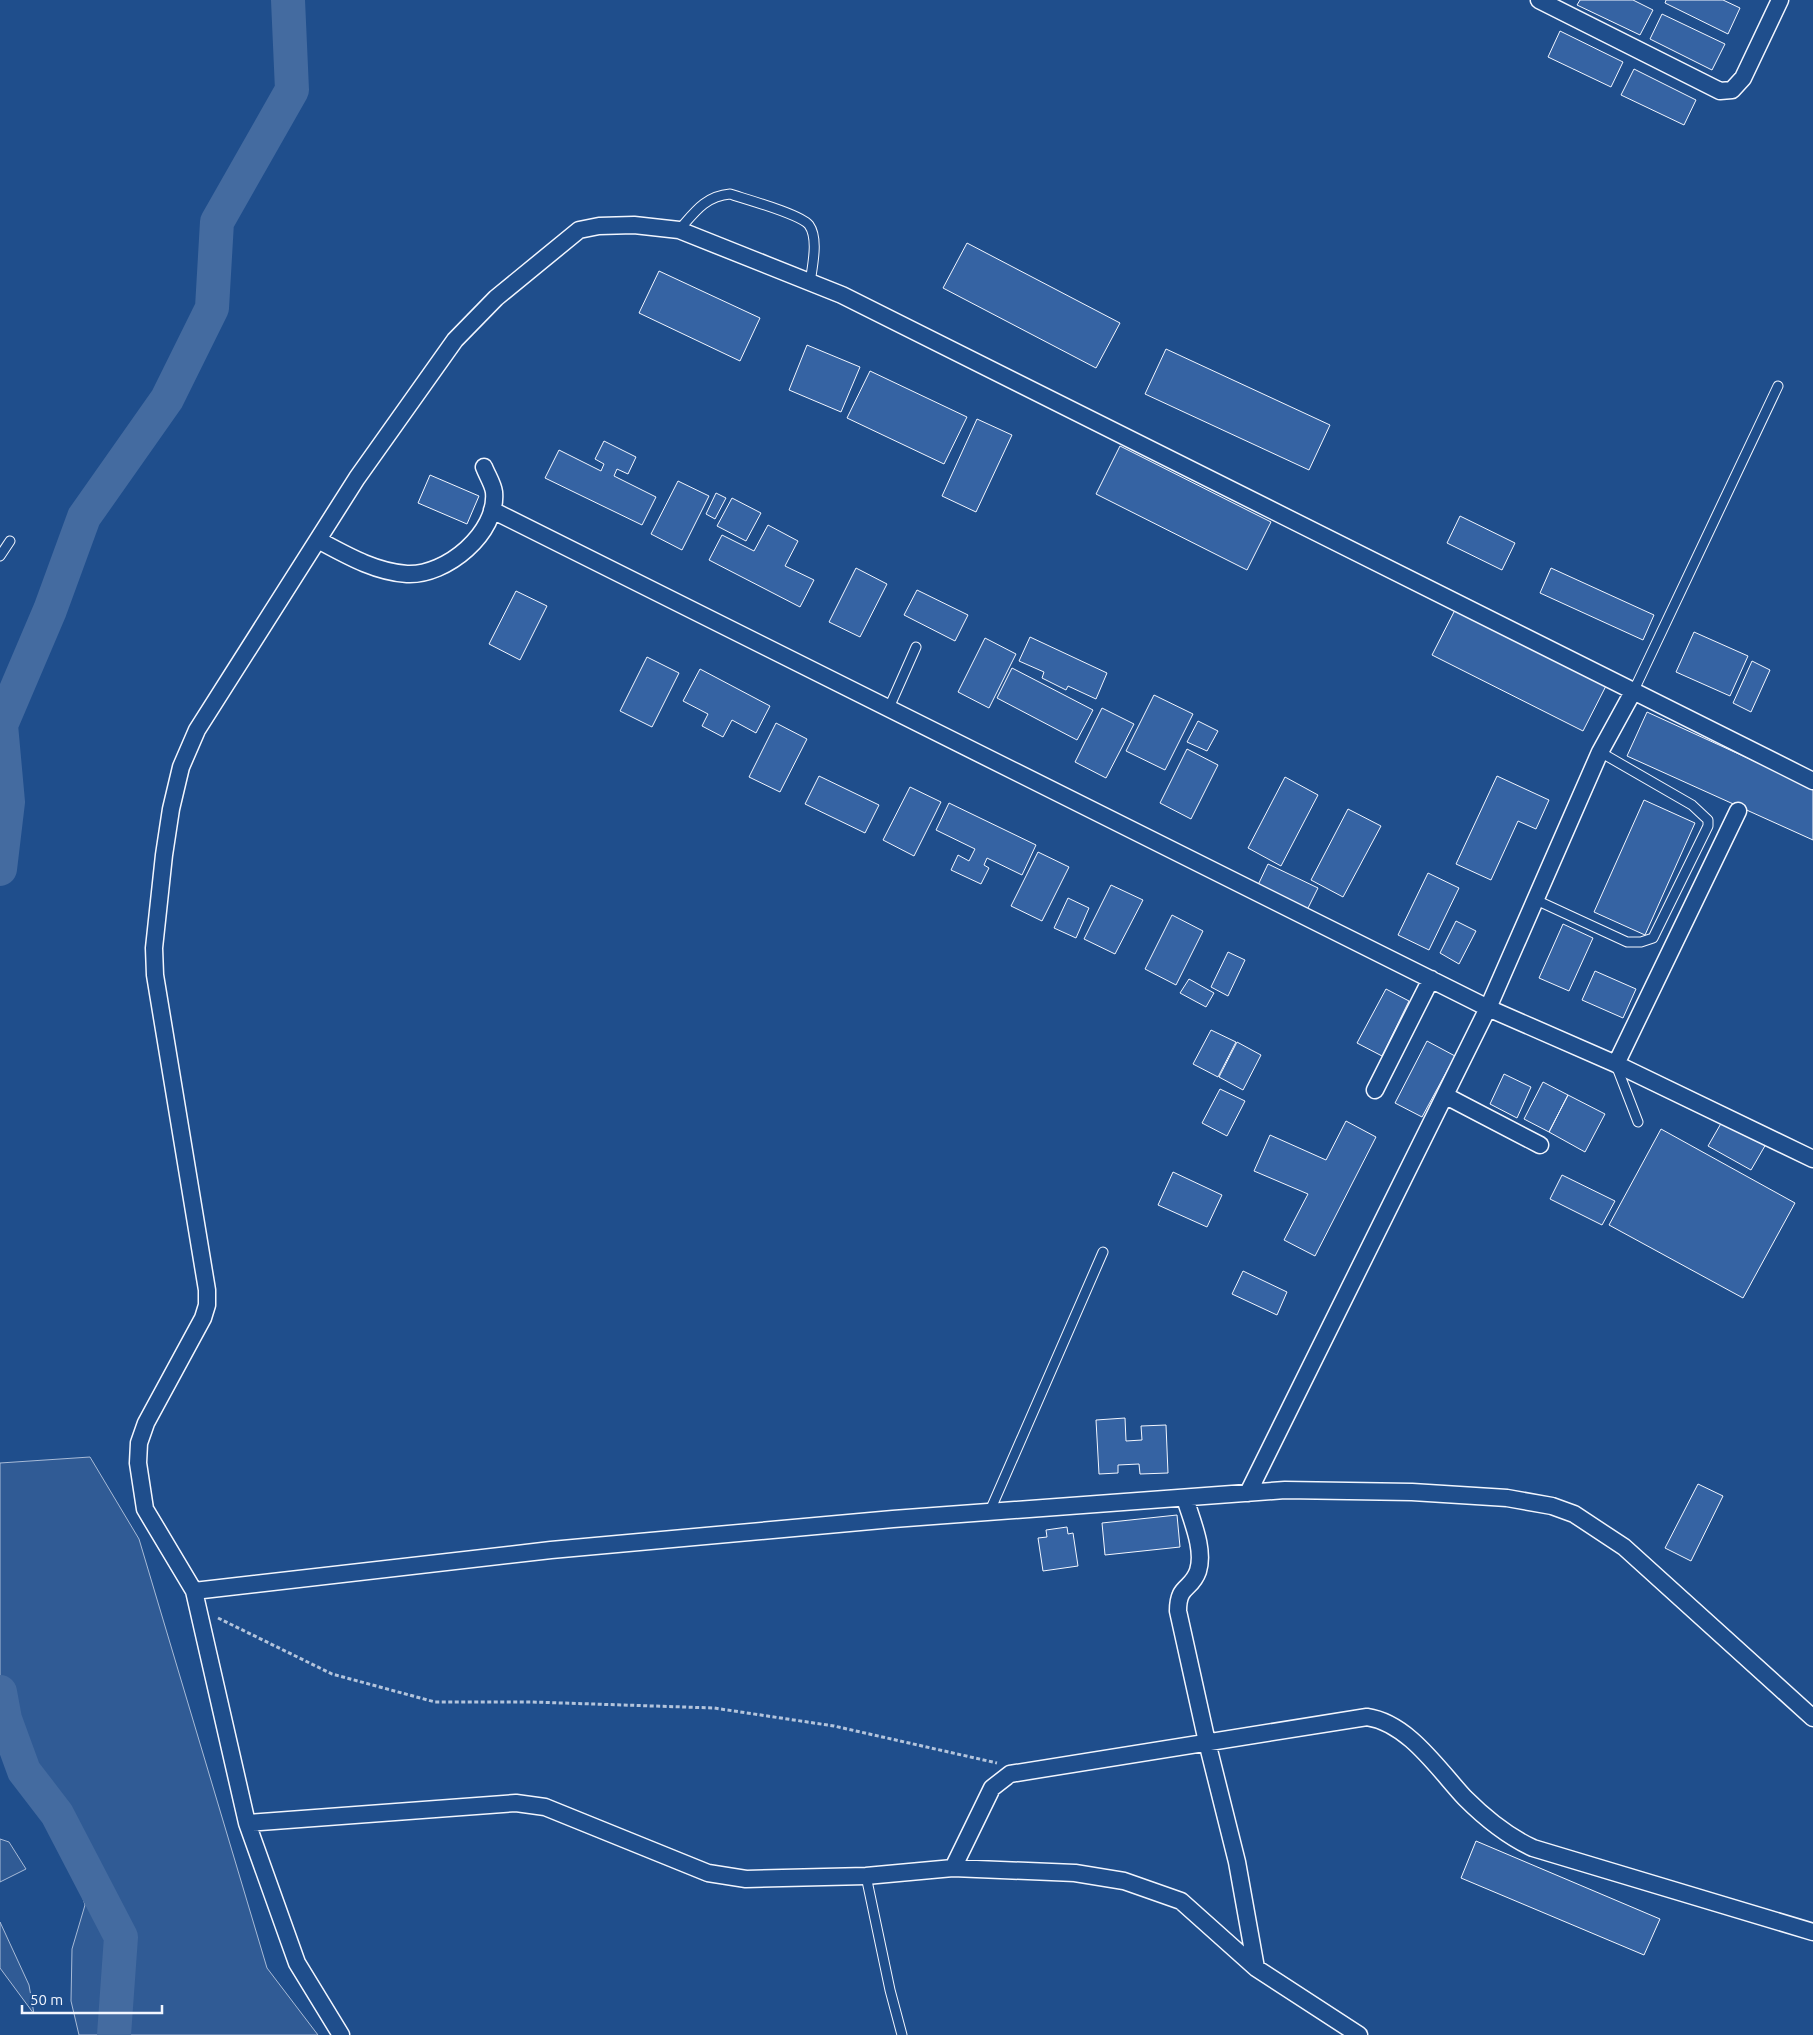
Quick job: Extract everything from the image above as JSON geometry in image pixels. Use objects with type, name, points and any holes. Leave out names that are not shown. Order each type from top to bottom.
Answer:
[{"type":"street","points":[[1539,0],[1720,91],[1732,90],[1744,78],[1779,0]]},
{"type":"street","points":[[341,2035],[297,1963],[247,1824],[194,1591],[145,1509],[138,1463],[139,1443],[146,1423],[195,1337],[207,1305],[207,1290],[155,975],[154,948],[171,809],[181,767],[197,730],[357,478],[455,340],[496,298],[579,230],[599,226],[634,225],[678,230],[850,300],[1813,781]]},
{"type":"street","points":[[318,540],[366,564],[391,572],[410,574],[430,570],[453,561],[478,538],[492,510],[494,492],[484,467]]},
{"type":"street","points":[[492,510],[888,710],[1488,1008],[1616,1064],[1813,1159]]},
{"type":"street","points":[[1248,1493],[1446,1096],[1488,1008],[1600,752],[1634,690]]},
{"type":"street","points":[[1616,1064],[1738,811]]},
{"type":"street","points":[[1374,1090],[1431,979]]},
{"type":"street","points":[[1446,1096],[1540,1145]]},
{"type":"street","points":[[194,1591],[551,1550],[1285,1490],[1464,1494],[1552,1506],[1590,1522],[1624,1547],[1813,1718]]},
{"type":"street","points":[[1185,1498],[1200,1557],[1198,1571],[1178,1596],[1178,1611],[1207,1742],[1237,1862],[1256,1968]]},
{"type":"street","points":[[953,1868],[992,1788],[1010,1774],[1367,1717],[1386,1721],[1410,1740],[1467,1799],[1516,1840],[1543,1851],[1813,1932]]},
{"type":"street","points":[[247,1824],[516,1803],[534,1804],[708,1872],[746,1879],[866,1876],[953,1868],[1075,1873],[1124,1882],[1173,1897],[1186,1904],[1256,1968],[1359,2035]]},
{"type":"lane","points":[[678,230],[703,202],[720,195],[730,194],[799,218],[809,225],[812,235],[813,249],[810,283]]},
{"type":"lane","points":[[1634,690],[1778,386]]},
{"type":"lane","points":[[0,556],[10,540]]},
{"type":"lane","points":[[888,710],[916,647]]},
{"type":"lane","points":[[1536,900],[1627,942],[1653,938],[1708,826],[1708,820],[1692,805],[1600,752]]},
{"type":"lane","points":[[1616,1064],[1638,1122]]},
{"type":"lane","points":[[989,1513],[1103,1252]]},
{"type":"lane","points":[[866,1876],[890,1990],[902,2035]]},
{"type":"path","points":[[198,1608],[332,1674],[435,1702],[532,1702],[714,1708],[834,1726],[981,1758],[1024,1772]]},
{"type":"shaded area","points":[[90,1457],[139,1539],[267,1968],[318,2035],[79,2035],[71,2001],[72,1949],[85,1905],[55,1805],[18,1751],[0,1702],[0,1463]]},
{"type":"shaded area","points":[[0,1839],[9,1842],[26,1869],[0,1882]]},
{"type":"shaded area","points":[[0,1922],[29,1985],[34,2014],[0,1968]]},
{"type":"building","points":[[1580,0],[1633,0],[1653,10],[1640,35],[1577,5]]},
{"type":"building","points":[[1666,0],[1723,0],[1740,8],[1728,34],[1665,3]]},
{"type":"building","points":[[1662,14],[1725,44],[1712,70],[1650,39]]},
{"type":"building","points":[[1560,31],[1623,62],[1611,87],[1548,57]]},
{"type":"building","points":[[1634,69],[1696,100],[1684,125],[1621,95]]},
{"type":"building","points":[[967,243],[1120,323],[1096,368],[943,288]]},
{"type":"building","points":[[659,271],[760,318],[740,361],[639,313]]},
{"type":"building","points":[[807,345],[860,367],[841,412],[789,390]]},
{"type":"building","points":[[1166,349],[1330,425],[1309,470],[1145,394]]},
{"type":"building","points":[[870,371],[967,417],[944,464],[847,418]]},
{"type":"building","points":[[977,419],[1012,435],[976,512],[942,496]]},
{"type":"building","points":[[604,441],[636,457],[628,474],[617,469],[614,476],[656,497],[642,525],[545,478],[559,450],[601,471],[604,464],[595,459]]},
{"type":"building","points":[[1120,446],[1271,522],[1247,570],[1096,494]]},
{"type":"building","points":[[430,475],[479,496],[467,524],[418,503]]},
{"type":"building","points":[[678,481],[709,496],[682,550],[651,534]]},
{"type":"building","points":[[716,493],[726,498],[715,519],[706,514]]},
{"type":"building","points":[[732,498],[761,513],[746,541],[717,526]]},
{"type":"building","points":[[1460,516],[1515,543],[1502,570],[1447,543]]},
{"type":"building","points":[[768,525],[798,541],[785,566],[814,580],[800,607],[709,560],[722,535],[754,551]]},
{"type":"building","points":[[856,568],[887,584],[860,637],[829,622]]},
{"type":"building","points":[[1551,568],[1654,615],[1643,640],[1540,593]]},
{"type":"building","points":[[917,590],[968,615],[955,641],[904,615]]},
{"type":"building","points":[[516,591],[547,606],[520,660],[489,644]]},
{"type":"building","points":[[1457,606],[1608,682],[1583,731],[1432,655]]},
{"type":"building","points":[[1694,632],[1748,656],[1730,696],[1676,672]]},
{"type":"building","points":[[1030,637],[1107,673],[1096,699],[1068,686],[1066,690],[1042,678],[1044,672],[1019,661]]},
{"type":"building","points":[[985,638],[1016,654],[989,708],[958,692]]},
{"type":"building","points":[[647,657],[679,673],[652,727],[620,711]]},
{"type":"building","points":[[1752,661],[1770,670],[1751,712],[1733,703]]},
{"type":"building","points":[[1012,668],[1093,710],[1077,740],[997,698]]},
{"type":"building","points":[[700,669],[770,706],[756,733],[732,720],[723,737],[702,726],[708,714],[683,701]]},
{"type":"building","points":[[1154,695],[1193,714],[1165,770],[1126,751]]},
{"type":"building","points":[[1102,708],[1134,724],[1106,778],[1075,762]]},
{"type":"building","points":[[1647,712],[1813,788],[1813,840],[1627,756]]},
{"type":"building","points":[[1198,721],[1218,731],[1207,751],[1187,742]]},
{"type":"building","points":[[776,723],[807,739],[780,792],[749,777]]},
{"type":"building","points":[[1187,749],[1218,765],[1191,819],[1160,803]]},
{"type":"building","points":[[819,776],[879,805],[865,833],[805,804]]},
{"type":"building","points":[[1497,776],[1549,800],[1536,829],[1518,821],[1491,880],[1456,864]]},
{"type":"building","points":[[1285,777],[1318,795],[1281,866],[1248,848]]},
{"type":"building","points":[[910,787],[941,802],[914,856],[883,840]]},
{"type":"building","points":[[1644,800],[1695,823],[1645,935],[1594,912]]},
{"type":"building","points":[[949,803],[1036,845],[1022,875],[987,858],[984,865],[989,868],[981,884],[951,870],[958,855],[969,861],[975,849],[936,830]]},
{"type":"building","points":[[1348,809],[1381,826],[1343,897],[1311,880]]},
{"type":"building","points":[[1038,852],[1069,867],[1042,921],[1011,906]]},
{"type":"building","points":[[1268,864],[1318,888],[1307,910],[1258,885]]},
{"type":"building","points":[[1428,873],[1459,888],[1429,950],[1398,935]]},
{"type":"building","points":[[1111,885],[1143,900],[1115,954],[1084,939]]},
{"type":"building","points":[[1068,898],[1089,908],[1076,938],[1054,928]]},
{"type":"building","points":[[1172,915],[1203,931],[1176,985],[1145,969]]},
{"type":"building","points":[[1456,921],[1476,931],[1459,964],[1440,953]]},
{"type":"building","points":[[1563,924],[1593,938],[1569,991],[1539,978]]},
{"type":"building","points":[[1228,952],[1245,960],[1228,996],[1211,987]]},
{"type":"building","points":[[1595,971],[1636,989],[1623,1018],[1582,1000]]},
{"type":"building","points":[[1189,979],[1214,993],[1206,1007],[1180,993]]},
{"type":"building","points":[[1386,989],[1409,1001],[1382,1056],[1357,1043]]},
{"type":"building","points":[[1211,1030],[1236,1042],[1218,1077],[1193,1064]]},
{"type":"building","points":[[1427,1041],[1455,1056],[1422,1117],[1395,1103]]},
{"type":"building","points":[[1237,1042],[1261,1055],[1243,1090],[1219,1077]]},
{"type":"building","points":[[1504,1074],[1531,1087],[1517,1118],[1490,1104]]},
{"type":"building","points":[[1543,1082],[1568,1095],[1549,1132],[1524,1119]]},
{"type":"building","points":[[1220,1089],[1245,1101],[1227,1136],[1202,1123]]},
{"type":"building","points":[[1568,1095],[1605,1114],[1585,1152],[1549,1132]]},
{"type":"building","points":[[1723,1120],[1766,1144],[1751,1170],[1708,1146]]},
{"type":"building","points":[[1346,1121],[1376,1137],[1315,1256],[1284,1240],[1308,1194],[1254,1171],[1270,1135],[1326,1160]]},
{"type":"building","points":[[1661,1129],[1795,1203],[1743,1298],[1609,1225]]},
{"type":"building","points":[[1173,1172],[1222,1195],[1207,1227],[1158,1205]]},
{"type":"building","points":[[1562,1175],[1615,1201],[1602,1225],[1550,1199]]},
{"type":"building","points":[[1243,1271],[1287,1292],[1277,1315],[1232,1294]]},
{"type":"building","points":[[1125,1418],[1126,1441],[1142,1440],[1141,1426],[1166,1425],[1168,1473],[1140,1474],[1139,1464],[1118,1465],[1118,1473],[1099,1474],[1096,1420]]},
{"type":"building","points":[[1698,1484],[1723,1496],[1691,1561],[1665,1548]]},
{"type":"building","points":[[1177,1515],[1180,1547],[1105,1555],[1102,1523]]},
{"type":"building","points":[[1067,1527],[1068,1534],[1073,1533],[1078,1566],[1043,1571],[1038,1538],[1047,1537],[1046,1530]]},
{"type":"building","points":[[1476,1841],[1660,1919],[1644,1955],[1461,1878]]},
{"type":"waterway","points":[[0,869],[8,802],[1,725],[50,610],[84,517],[167,399],[212,308],[217,222],[292,90],[288,0]]},
{"type":"waterway","points":[[0,1692],[5,1719],[24,1771],[57,1814],[121,1937],[114,2035]]}]
